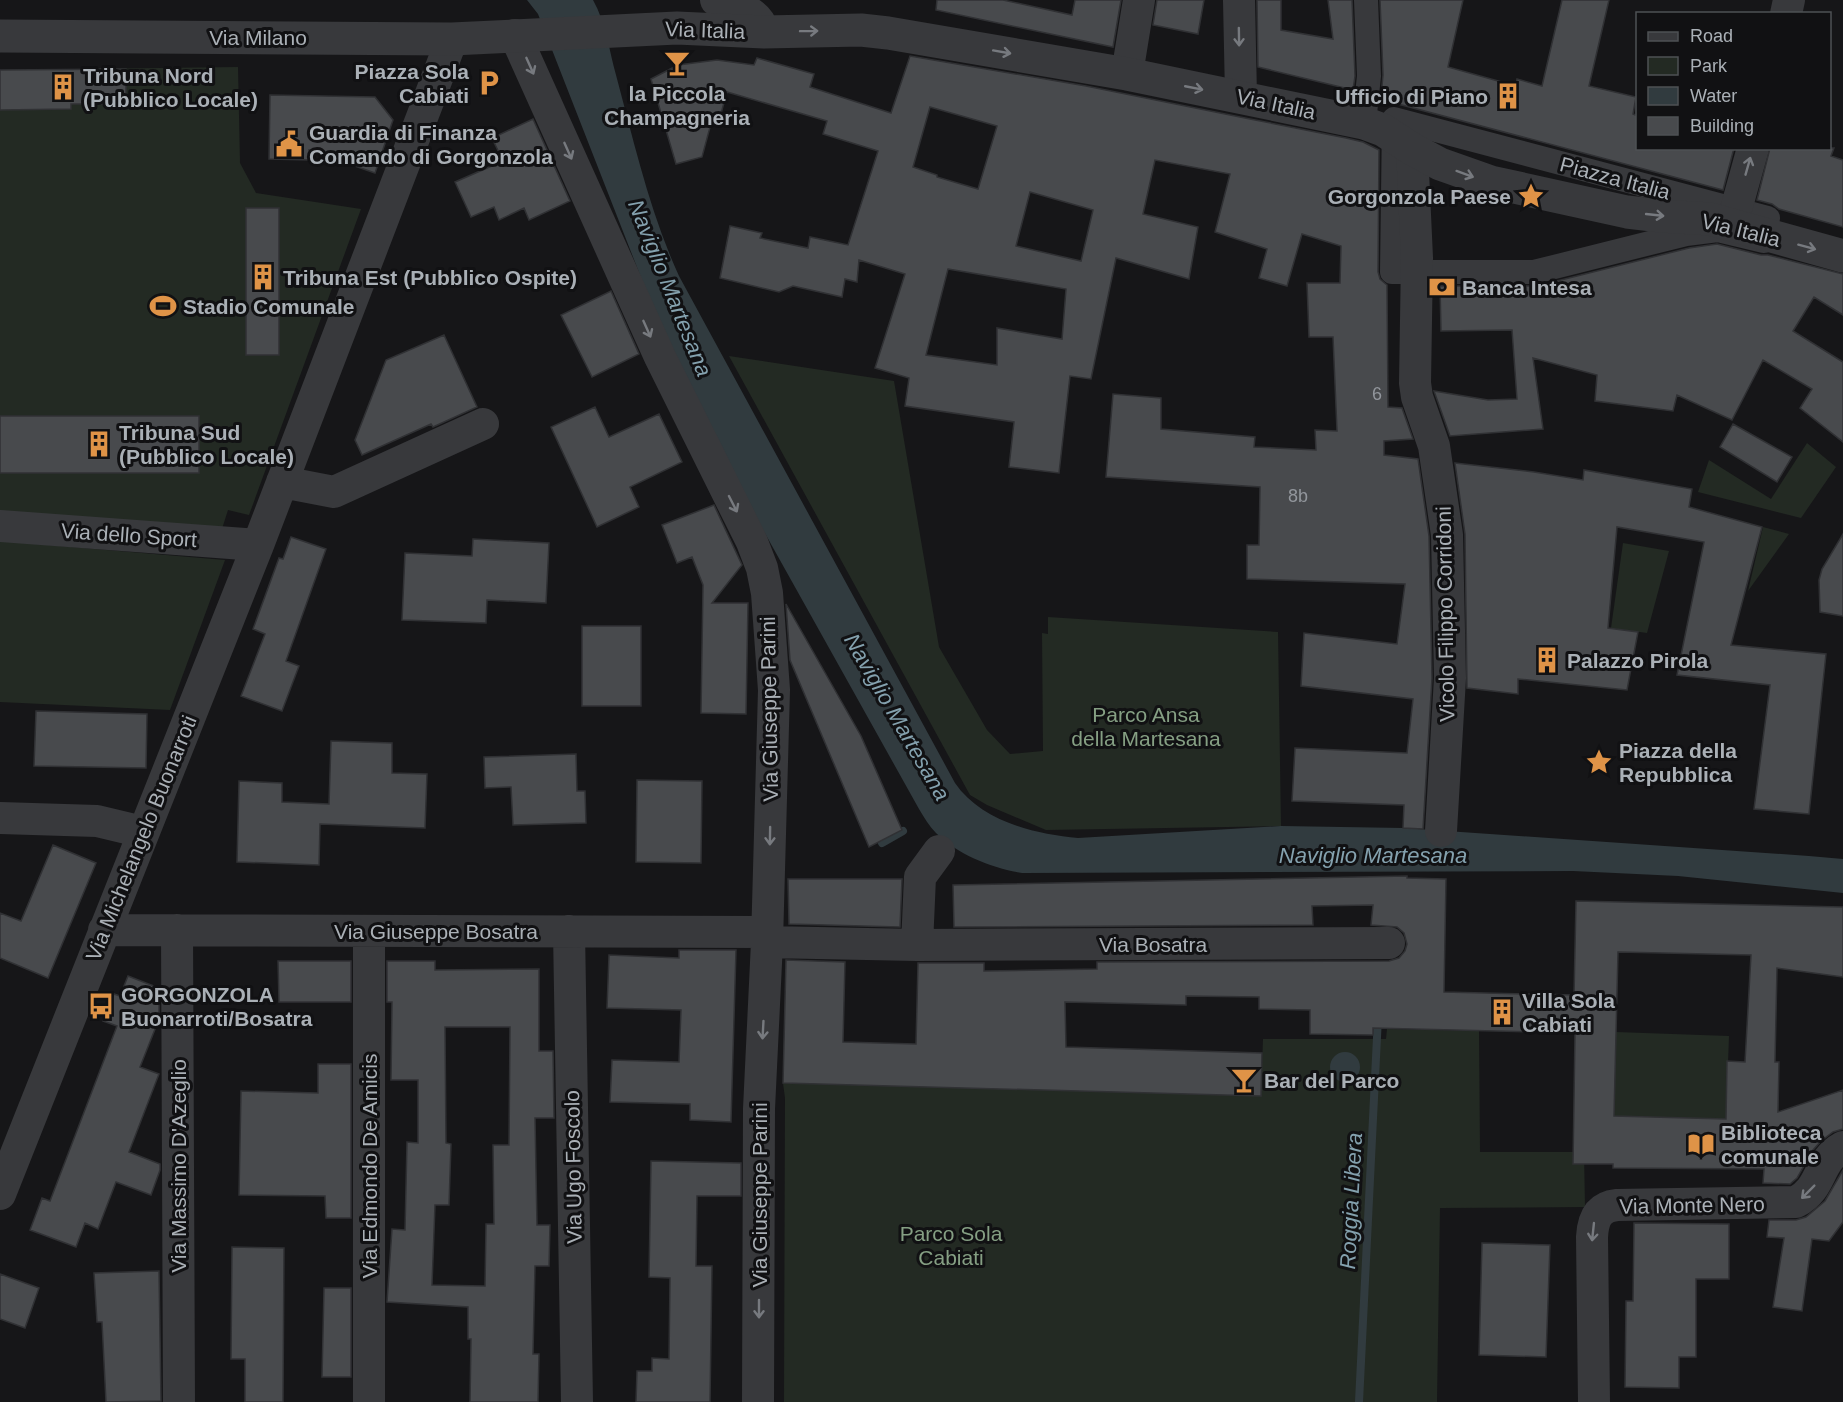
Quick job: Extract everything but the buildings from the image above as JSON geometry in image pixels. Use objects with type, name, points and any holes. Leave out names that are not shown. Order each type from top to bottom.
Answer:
[{"type":"street","name":"Via Italia","points":[[716,0],[756,16],[764,32]]},
{"type":"street","points":[[1127,74],[1139,0]]},
{"type":"street","points":[[1239,0],[1241,96]]},
{"type":"street","points":[[1364,123],[1369,76],[1366,0]]},
{"type":"street","name":"Via Italia","points":[[612,30],[640,14],[764,32],[861,30],[1127,74],[1374,125],[1453,169],[1504,186],[1627,212],[1710,219],[1734,217],[1765,234],[1843,256]]},
{"type":"street","name":"Via Milano","points":[[0,36],[452,39],[612,30]]},
{"type":"street","name":"Via Giuseppe Parini","points":[[530,34],[660,357],[747,533],[762,568],[767,593],[774,690],[768,937],[759,1109],[758,1402]]},
{"type":"street","name":"Via Michelangelo Buonarroti","points":[[0,1194],[258,545],[452,39]]},
{"type":"street","name":"Vicolo Filippo Corridoni","points":[[1403,143],[1417,272],[1415,382],[1417,397],[1434,446],[1447,535],[1450,678],[1441,831]]},
{"type":"street","points":[[1734,217],[1752,150]]},
{"type":"street","points":[[1417,272],[1534,272],[1686,234],[1718,230],[1764,241],[1765,234]]},
{"type":"street","points":[[282,482],[334,492],[483,424]]},
{"type":"street","name":"Via dello Sport","points":[[0,525],[258,545]]},
{"type":"street","points":[[0,818],[97,821],[127,826],[143,832]]},
{"type":"street","points":[[917,945],[920,877],[939,851]]},
{"type":"street","name":"Via Giuseppe Bosatra","points":[[104,930],[569,931],[768,937]]},
{"type":"street","name":"Via Massimo D'Azeglio","points":[[177,930],[179,1402]]},
{"type":"street","name":"Via Edmondo De Amicis","points":[[369,931],[369,1402]]},
{"type":"street","name":"Via Ugo Foscolo","points":[[569,931],[577,1402]]},
{"type":"street","name":"Via Bosatra","points":[[768,937],[917,945],[1389,943]]},
{"type":"street","name":"Via Monte Nero","points":[[1594,1402],[1592,1237],[1598,1212],[1617,1205],[1796,1202],[1811,1192],[1828,1159],[1843,1147]]},
{"type":"green space","name":"Stadio Comunale","points":[[238,67],[240,163],[256,193],[361,209],[249,515],[228,510],[221,532],[0,514],[0,70]]},
{"type":"green space","name":"Parco Ansa della Martesana","points":[[729,356],[894,381],[939,647],[987,730],[1010,754],[1043,751],[1042,633],[1048,634],[1048,617],[1278,632],[1281,826],[1046,830],[987,805],[970,795]]},
{"type":"green space","points":[[1807,443],[1836,467],[1801,518],[1698,492],[1709,460],[1771,499]]},
{"type":"green space","points":[[1763,527],[1789,534],[1748,591]]},
{"type":"green space","points":[[0,541],[225,560],[170,710],[0,702]]},
{"type":"green space","points":[[1623,543],[1669,551],[1647,633],[1611,628]]},
{"type":"green space","name":"Parco Sola Cabiati","points":[[1387,1029],[1479,1031],[1480,1152],[1584,1152],[1585,1207],[1440,1208],[1437,1402],[784,1402],[785,1098],[783,1083],[1261,1096],[1263,1039],[1386,1039]]},
{"type":"green space","points":[[1616,1032],[1729,1036],[1726,1119],[1614,1116]]},
{"type":"water","name":"Naviglio Martesana","points":[[527,0],[593,0],[604,27],[651,202],[679,276],[955,783],[979,807],[994,816],[1027,829],[1078,838],[1281,826],[1403,828],[1843,859],[1843,893],[1678,876],[1573,871],[1022,873],[987,864],[954,848],[933,830],[919,809],[685,390],[538,14]]},
{"type":"water","points":[[1345,1052],[1351,1053],[1359,1061],[1359,1073],[1351,1081],[1345,1082],[1339,1081],[1331,1073],[1330,1067],[1331,1061],[1339,1053]]},
{"type":"waterway","points":[[882,843],[903,831]]},
{"type":"waterway","name":"Roggia Libera","points":[[1359,1402],[1378,1017]]},
{"type":"place","name":"la Piccola Champagneria","points":[[677,63]]},
{"type":"place","name":"Piazza Sola Cabiati","points":[[489,83]]},
{"type":"place","name":"Tribuna Nord (Pubblico Locale)","points":[[63,87]]},
{"type":"place","name":"Ufficio di Piano","points":[[1508,96]]},
{"type":"place","name":"Guardia di Finanza Comando di Gorgonzola","points":[[289,144]]},
{"type":"place","name":"Gorgonzola Paese","points":[[1531,196]]},
{"type":"place","name":"Tribuna Est (Pubblico Ospite)","points":[[263,277]]},
{"type":"place","name":"Banca Intesa","points":[[1442,287]]},
{"type":"place","name":"Stadio Comunale","points":[[163,306]]},
{"type":"place","name":"Tribuna Sud (Pubblico Locale)","points":[[99,444]]},
{"type":"place","name":"Palazzo Pirola","points":[[1547,660]]},
{"type":"place","name":"Piazza della Repubblica","points":[[1599,762]]},
{"type":"place","name":"GORGONZOLA Buonarroti/Bosatra","points":[[101,1006]]},
{"type":"place","name":"Villa Sola Cabiati","points":[[1502,1012]]},
{"type":"place","name":"Bar del Parco","points":[[1244,1080]]},
{"type":"place","name":"Biblioteca comunale","points":[[1701,1144]]}]
